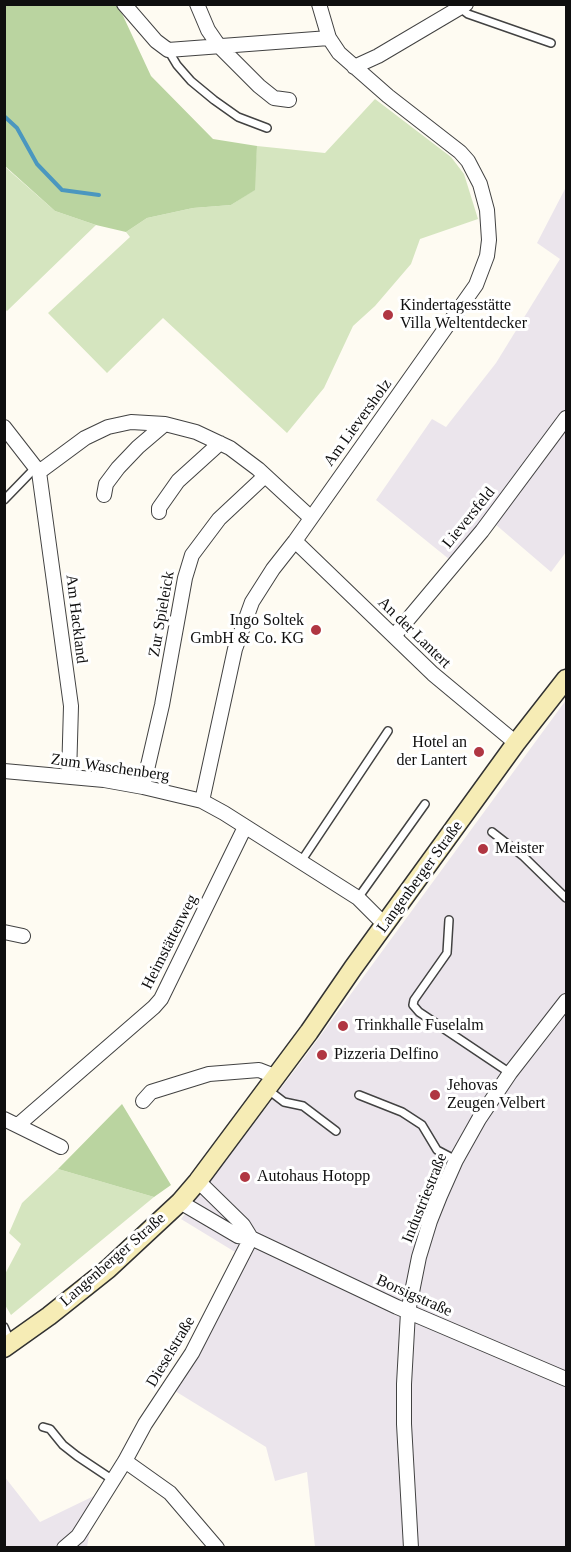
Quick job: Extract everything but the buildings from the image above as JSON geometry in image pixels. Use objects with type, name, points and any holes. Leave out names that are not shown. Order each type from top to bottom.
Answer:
[{"type":"main road","name":"Langenberger Straße","points":[[6,1339],[108,1269],[180,1202],[198,1181],[272,1083],[516,743],[567,679]]},
{"type":"street","points":[[124,4],[156,41],[168,50],[329,38],[319,4]]},
{"type":"street","points":[[197,4],[208,30],[219,46],[274,98],[289,100]]},
{"type":"street","points":[[354,67],[378,56],[463,6]]},
{"type":"street","name":"Am Lieversholz","points":[[202,801],[239,633],[252,602],[273,569],[476,285],[487,256],[489,240],[487,210],[480,184],[468,161],[460,152],[354,67],[339,53],[329,38]]},
{"type":"street","name":"Lieversfeld","points":[[394,636],[482,531],[566,421]]},
{"type":"street","points":[[4,427],[38,470],[85,438],[108,427],[131,422],[165,424],[196,432],[230,448],[266,476],[310,517]]},
{"type":"street","points":[[104,495],[106,484],[118,468],[165,424]]},
{"type":"street","points":[[159,513],[159,508],[178,481],[220,443]]},
{"type":"street","name":"Am Hackland","points":[[38,470],[71,706],[69,776]]},
{"type":"street","name":"Zur Spieleick","points":[[143,787],[162,705],[185,578],[192,555],[219,519],[249,489],[266,476]]},
{"type":"street","name":"An der Lantert","points":[[295,541],[433,675],[516,743]]},
{"type":"street","name":"Zum Waschenberg","points":[[4,771],[69,776],[143,787],[202,801],[358,898],[385,925]]},
{"type":"street","name":"Heimstättenweg","points":[[18,1125],[161,999],[245,827]]},
{"type":"street","points":[[4,932],[23,936]]},
{"type":"street","name":"Industriestraße","points":[[411,1548],[404,1424],[408,1312],[419,1257],[430,1221],[456,1160],[479,1119],[510,1073],[567,1001]]},
{"type":"street","points":[[143,1101],[151,1092],[209,1074],[259,1070],[272,1083]]},
{"type":"street","points":[[4,1119],[61,1147]]},
{"type":"street","name":"Borsigstraße","points":[[198,1181],[243,1225],[251,1238]]},
{"type":"street","name":"Borsigstraße","points":[[180,1202],[238,1236],[251,1238],[408,1312],[567,1379]]},
{"type":"street","name":"Dieselstraße","points":[[64,1548],[78,1536],[125,1461],[145,1424],[192,1353],[251,1238]]},
{"type":"street","points":[[125,1461],[170,1493],[217,1548]]},
{"type":"lane","points":[[463,6],[468,14],[550,44]]},
{"type":"lane","points":[[168,50],[184,73],[214,100],[238,117],[267,128]]},
{"type":"lane","points":[[4,500],[38,470]]},
{"type":"lane","points":[[300,862],[388,731]]},
{"type":"lane","points":[[358,898],[425,804]]},
{"type":"lane","points":[[492,832],[523,856],[567,898]]},
{"type":"lane","points":[[449,920],[447,953],[414,1000],[413,1005],[419,1012],[510,1073]]},
{"type":"lane","points":[[272,1083],[284,1102],[303,1106],[336,1131]]},
{"type":"lane","points":[[359,1095],[402,1112],[422,1125],[437,1150],[456,1160]]},
{"type":"lane","points":[[43,1426],[50,1429],[70,1451],[113,1480]]},
{"type":"shaded area","points":[[566,187],[566,552],[551,572],[495,524],[460,568],[376,500],[432,419],[446,427],[496,363],[560,259],[537,243]]},
{"type":"shaded area","points":[[566,700],[566,1547],[315,1547],[307,1472],[275,1481],[266,1447],[175,1391],[235,1252],[181,1219],[304,1058]]},
{"type":"shaded area","points":[[4,1476],[40,1522],[96,1495],[87,1547],[5,1547]]},
{"type":"green space","points":[[5,5],[118,5],[151,76],[213,139],[257,146],[255,190],[231,205],[193,208],[147,218],[126,232],[55,211],[5,166]]},
{"type":"green space","points":[[375,99],[451,157],[464,174],[478,219],[420,239],[411,264],[375,306],[353,326],[324,388],[287,433],[163,318],[107,373],[48,313],[130,237],[126,232],[147,218],[193,208],[231,205],[254,190],[257,146],[325,153]]},
{"type":"green space","points":[[4,166],[55,211],[96,225],[7,311],[4,309]]},
{"type":"green space","points":[[122,1104],[171,1185],[154,1197],[58,1169]]},
{"type":"green space","points":[[58,1169],[154,1197],[11,1315],[5,1305],[4,1276],[21,1244],[9,1233],[22,1203]]},
{"type":"waterway","points":[[4,116],[17,128],[37,164],[62,190],[99,195]]},
{"type":"place","name":"Kindertagesstätte Villa Weltentdecker","points":[[388,315]]},
{"type":"place","name":"Ingo Soltek GmbH & Co. KG","points":[[316,630]]},
{"type":"place","name":"Hotel an der Lantert","points":[[479,752]]},
{"type":"place","name":"Meister","points":[[483,849]]},
{"type":"place","name":"Trinkhalle Fuselalm","points":[[343,1026]]},
{"type":"place","name":"Pizzeria Delfino","points":[[322,1055]]},
{"type":"place","name":"Jehovas Zeugen Velbert","points":[[435,1095]]},
{"type":"place","name":"Autohaus Hotopp","points":[[245,1177]]}]
